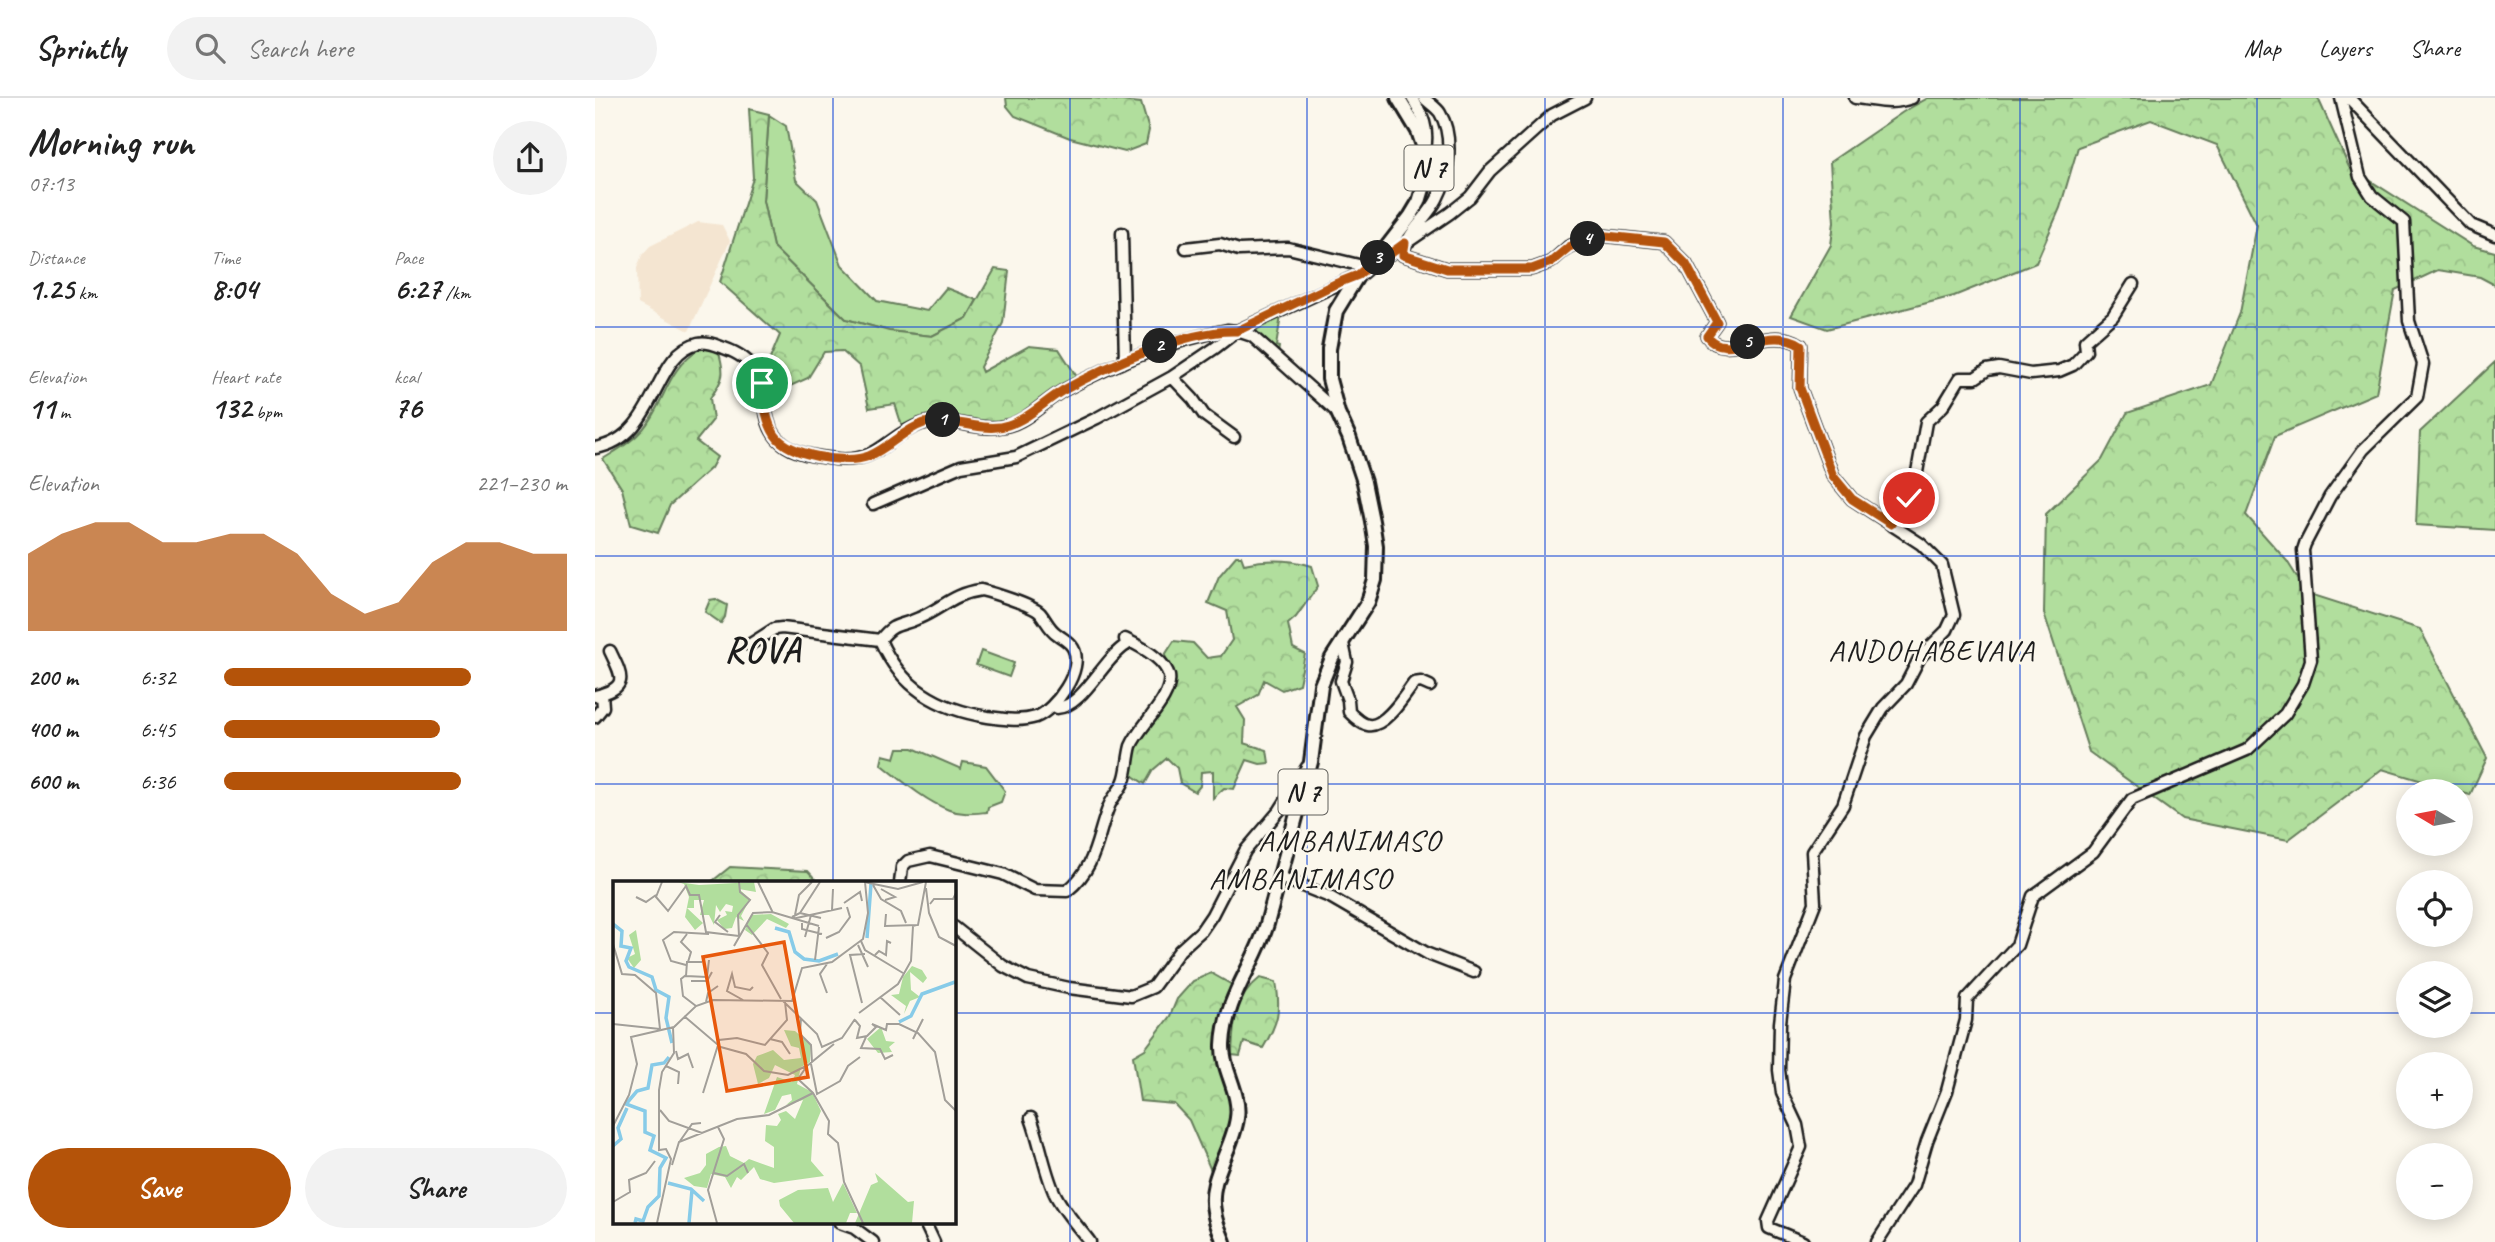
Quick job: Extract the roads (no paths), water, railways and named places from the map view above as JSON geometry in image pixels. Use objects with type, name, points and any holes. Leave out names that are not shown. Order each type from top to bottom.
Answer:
[{"type":"main road","name":"N 7","points":[[1221,1239],[1213,1210],[1213,1192],[1235,1131],[1238,1113],[1224,1062],[1224,1035],[1235,991],[1261,942],[1280,877],[1311,762],[1321,685],[1327,667],[1368,602],[1375,580],[1375,535],[1364,482],[1338,413],[1329,379],[1331,333],[1336,311],[1363,271],[1401,240],[1419,202],[1430,166],[1418,131],[1398,98]]},
{"type":"street","points":[[1412,98],[1423,115],[1427,135],[1425,150]]},
{"type":"street","points":[[1424,98],[1440,113],[1448,139],[1447,167],[1437,198],[1401,240],[1403,255],[1447,269],[1532,269],[1551,262],[1569,247],[1597,235],[1664,242],[1686,264],[1717,322],[1707,336],[1712,344],[1724,347],[1769,337],[1791,338],[1801,345],[1800,388],[1833,476],[1852,499],[1921,544],[1942,565],[1954,615],[1947,630],[1920,657],[1906,684],[1884,708],[1866,736],[1843,804],[1812,852],[1815,903],[1786,980],[1779,1058],[1782,1093],[1797,1125],[1801,1147],[1768,1221],[1769,1227],[1803,1242]]},
{"type":"street","points":[[1401,240],[1450,213],[1552,115],[1585,98]]},
{"type":"street","points":[[1855,98],[1883,104],[1912,98]]},
{"type":"street","points":[[1877,1242],[1913,1185],[1947,1091],[1966,1020],[1967,999],[2017,945],[2033,897],[2093,852],[2131,799],[2248,750],[2285,714],[2303,684],[2311,660],[2303,550],[2305,544],[2330,496],[2363,450],[2417,397],[2423,364],[2409,321],[2404,222],[2372,196],[2360,177],[2341,98]]},
{"type":"street","points":[[2349,98],[2471,225],[2495,235]]},
{"type":"street","points":[[1122,233],[1125,361]]},
{"type":"street","points":[[1186,248],[1220,244],[1240,250],[1288,248],[1363,271]]},
{"type":"street","points":[[873,504],[961,466],[1016,457],[1097,418],[1172,377],[1237,331],[1363,271]]},
{"type":"street","points":[[1891,524],[1914,489],[1926,422],[1943,406],[1960,378],[1975,378],[1987,370],[1999,368],[2043,374],[2073,365],[2086,351],[2085,341],[2113,316],[2133,284]]},
{"type":"street","points":[[595,448],[623,437],[640,419],[680,352],[700,342],[731,350],[759,375],[769,423],[781,442],[807,454],[846,459],[857,460],[870,456],[913,427],[934,421],[949,420],[1004,427],[1015,423],[1061,392],[1125,361],[1179,340],[1227,330],[1252,336],[1338,413]]},
{"type":"street","points":[[1172,377],[1204,415],[1234,437]]},
{"type":"street","points":[[981,590],[1031,606],[1056,634],[1074,649],[1077,660],[1054,705],[1038,716],[1006,719],[975,715],[934,702],[907,679],[886,654],[880,640],[897,624],[918,619],[964,592],[981,590]]},
{"type":"street","points":[[749,645],[766,633],[782,628],[880,640]]},
{"type":"street","points":[[900,881],[902,867],[908,861],[930,856],[1003,874],[1035,890],[1067,891],[1083,877],[1109,807],[1126,778],[1131,747],[1166,693],[1169,676],[1165,667],[1151,654],[1125,639],[1126,645],[1117,650],[1080,695],[1062,708],[1054,705]]},
{"type":"street","points":[[1343,643],[1347,662],[1341,681],[1349,712],[1366,725],[1372,726],[1386,719],[1414,683],[1421,682],[1430,686]]},
{"type":"street","points":[[595,717],[603,707],[603,694],[619,684],[622,676],[610,651]]},
{"type":"street","points":[[955,928],[1003,966],[1028,979],[1081,990],[1131,996],[1153,987],[1181,950],[1207,923],[1245,851],[1280,810],[1311,762]]},
{"type":"street","points":[[1280,877],[1330,897],[1428,954],[1474,972]]},
{"type":"street","points":[[1031,1118],[1053,1190],[1090,1242]]},
{"type":"street","points":[[843,1224],[873,1242]]},
{"type":"street","points":[[925,1224],[934,1242]]},
{"type":"district","name":"ROVA","points":[[763,650]]},
{"type":"district","name":"ANDOHABEVAVA","points":[[1932,650]]},
{"type":"district","name":"AMBANIMASO","points":[[1350,840]]},
{"type":"district","name":"AMBANIMASO","points":[[1301,878]]}]
